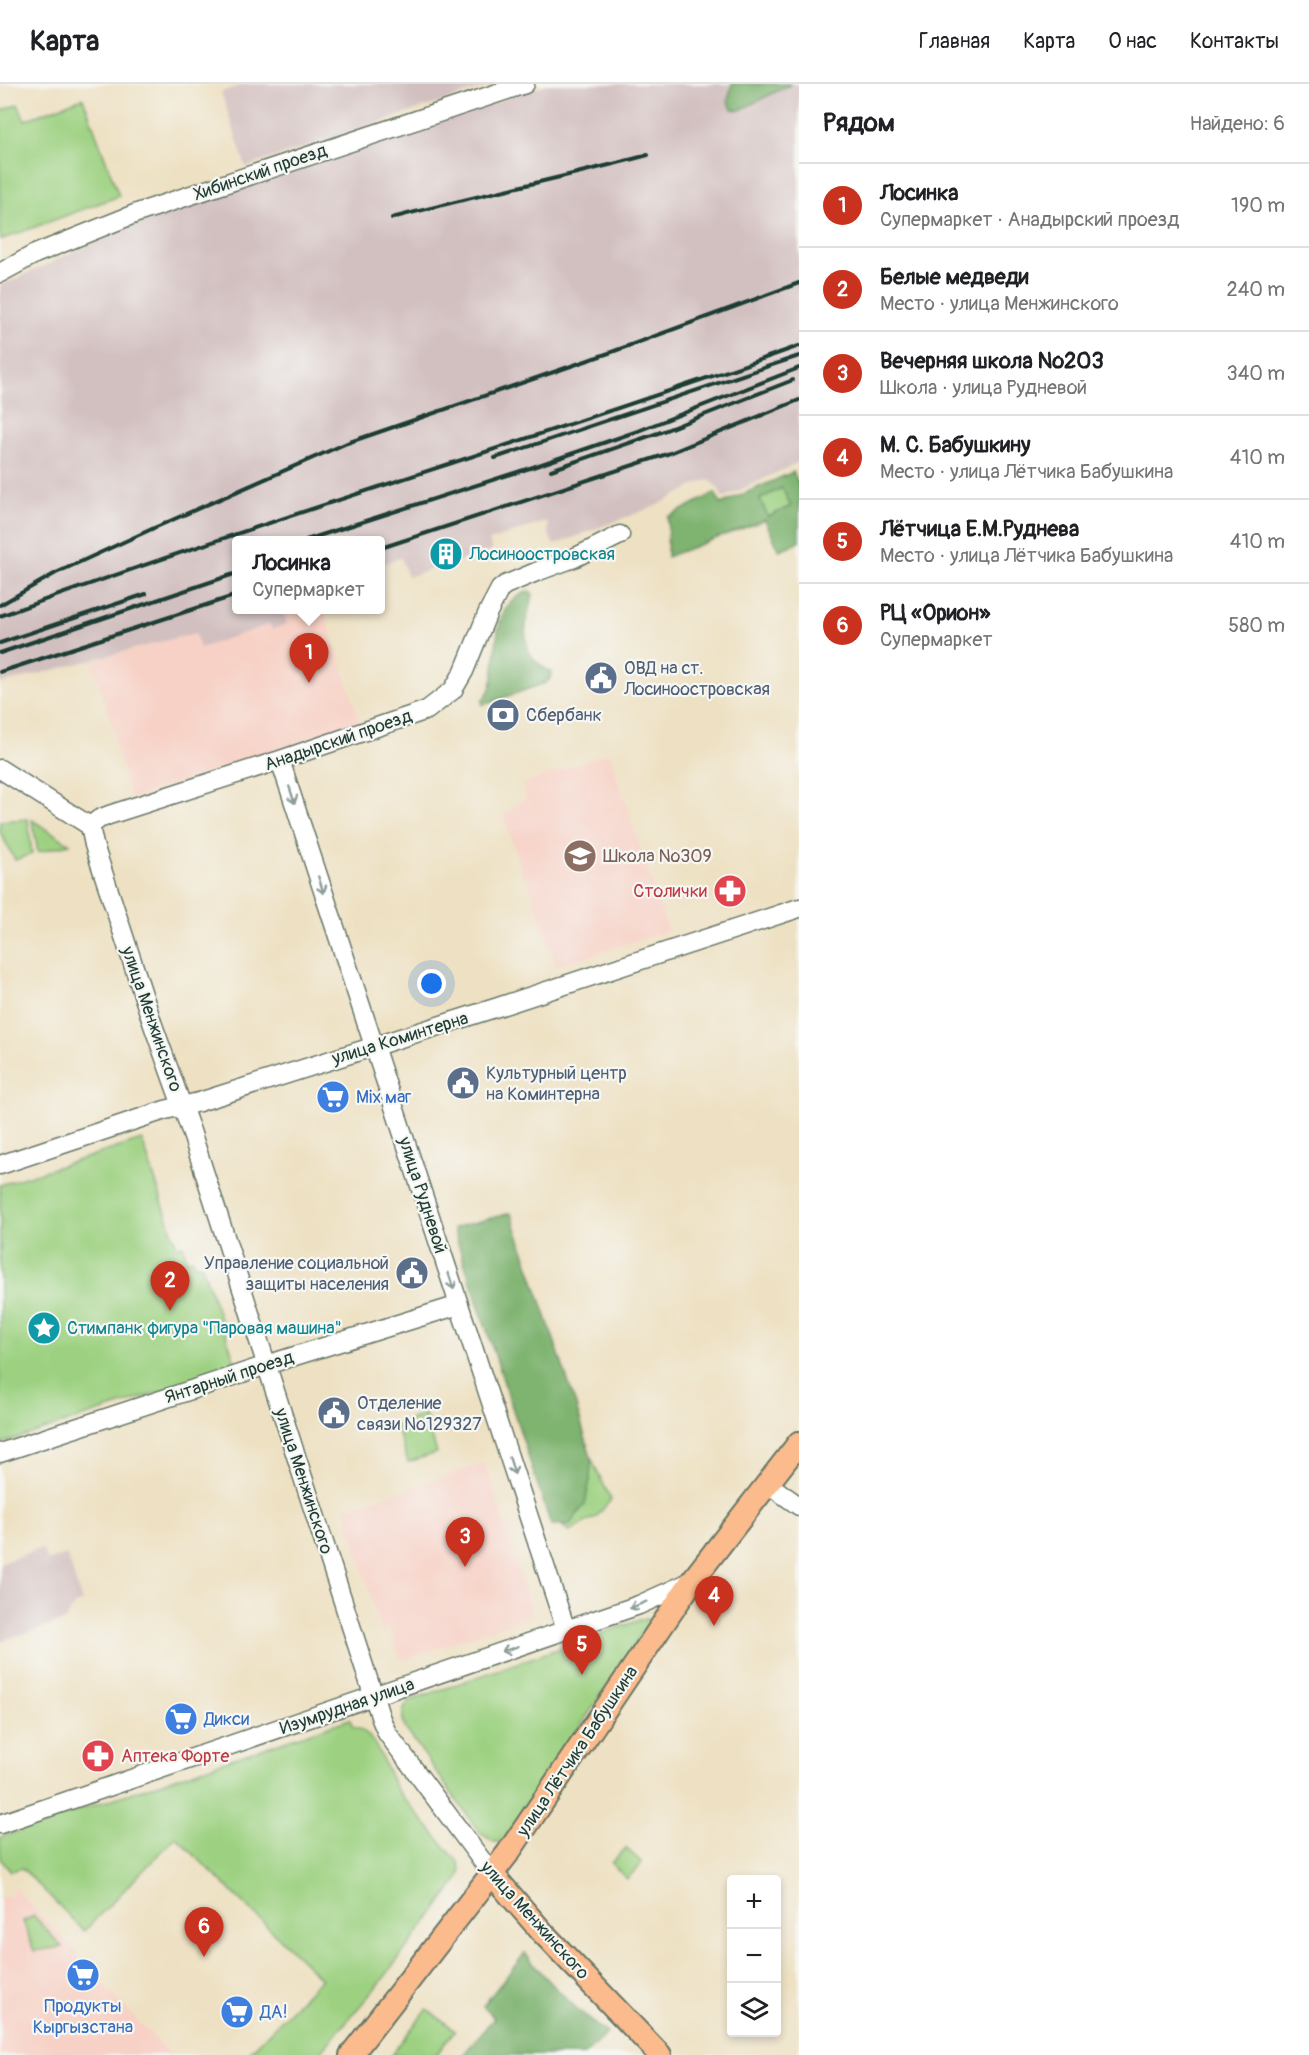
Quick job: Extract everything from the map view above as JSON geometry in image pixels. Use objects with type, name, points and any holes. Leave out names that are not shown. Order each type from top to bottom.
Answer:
[{"type":"main road","name":"улица Лётчика Бабушкина","points":[[351,2055],[492,1874],[692,1581],[799,1443]]},
{"type":"main road","name":"улица Менжинского","points":[[492,1874],[544,1934],[660,2055]]},
{"type":"street","name":"Хибинский проезд","points":[[0,273],[36,254],[136,213],[525,84]]},
{"type":"street","name":"Анадырский проезд","points":[[90,826],[109,815],[427,710],[453,690],[464,671],[493,600],[500,589],[620,536]]},
{"type":"street","name":"улица Рудневой","points":[[280,760],[566,1630]]},
{"type":"street","points":[[0,769],[90,826]]},
{"type":"street","name":"улица Менжинского","points":[[90,826],[122,931],[387,1733],[492,1874]]},
{"type":"street","name":"улица Коминтерна","points":[[0,1165],[165,1110],[182,1107],[799,908]]},
{"type":"street","name":"Янтарный проезд","points":[[0,1453],[266,1365],[459,1305]]},
{"type":"street","points":[[768,1484],[799,1506]]},
{"type":"street","name":"Изумрудная улица","points":[[0,1824],[639,1605],[692,1581]]},
{"type":"shaded area","points":[[246,84],[495,84],[246,167],[221,92]]},
{"type":"shaded area","points":[[548,84],[799,84],[799,462],[723,498],[718,488],[710,480],[701,482],[658,505],[554,545],[549,535],[547,521],[489,541],[492,550],[408,577],[401,558],[385,563],[385,536],[232,536],[232,614],[284,614],[287,624],[272,629],[270,624],[200,648],[195,633],[0,684],[0,286],[125,228]]},
{"type":"shaded area","points":[[284,614],[325,614],[360,722],[131,799],[115,744],[114,732],[92,661],[195,633],[200,647],[270,623],[287,624]]},
{"type":"shaded area","name":"Школа №309","points":[[609,753],[668,931],[556,966],[503,815],[526,798],[522,784]]},
{"type":"shaded area","points":[[485,1463],[533,1615],[401,1661],[390,1628],[381,1631],[345,1509]]},
{"type":"shaded area","points":[[42,1548],[47,1561],[67,1554],[82,1602],[74,1605],[65,1621],[0,1641],[0,1563]]},
{"type":"shaded area","points":[[13,1886],[171,2055],[0,2055],[0,1899],[12,1895]]},
{"type":"green space","points":[[732,84],[791,84],[740,110],[732,109],[728,101]]},
{"type":"green space","points":[[83,98],[119,196],[0,240],[0,111],[18,104],[25,120]]},
{"type":"green space","points":[[793,472],[799,485],[799,542],[779,550],[765,520],[667,557],[668,517],[715,493],[721,504]],"holes":[[[782,488],[791,506],[768,517],[760,499]]]},
{"type":"green space","points":[[782,488],[791,506],[768,517],[759,499]]},
{"type":"green space","points":[[529,591],[533,595],[527,618],[526,642],[532,657],[551,673],[550,679],[545,683],[483,705],[482,700],[489,690],[493,677],[496,644],[504,613],[513,600]]},
{"type":"green space","points":[[28,819],[32,854],[15,860],[0,832],[0,821]]},
{"type":"green space","points":[[32,820],[70,844],[38,852]]},
{"type":"green space","points":[[142,1140],[177,1247],[183,1245],[187,1261],[192,1259],[195,1266],[201,1264],[237,1367],[0,1444],[0,1185]]},
{"type":"green space","points":[[511,1213],[575,1402],[591,1458],[590,1480],[585,1504],[570,1524],[551,1525],[453,1228]]},
{"type":"green space","points":[[425,1414],[437,1453],[408,1462],[396,1425]]},
{"type":"green space","points":[[591,1458],[611,1500],[596,1517],[569,1531],[562,1526],[570,1524],[590,1480]]},
{"type":"green space","points":[[646,1618],[649,1623],[505,1839],[494,1842],[480,1833],[405,1728],[403,1714],[409,1701]]},
{"type":"green space","points":[[350,1719],[353,1727],[361,1729],[374,1743],[397,1790],[459,1863],[461,1872],[459,1879],[383,1979],[318,2055],[247,2055],[321,1979],[176,1837],[84,1931],[22,1868],[11,1871],[0,1859],[0,1837]]},
{"type":"green space","points":[[626,1848],[642,1863],[627,1879],[611,1863]]},
{"type":"green space","points":[[34,1916],[62,1947],[34,1951],[23,1921]]},
{"type":"green space","points":[[525,1953],[563,1996],[607,2033],[584,2055],[463,2055],[494,2018],[483,2006]]},
{"type":"green space","points":[[427,2009],[455,2030],[436,2055],[391,2055]]},
{"type":"railway","points":[[392,218],[648,155]]},
{"type":"railway","points":[[0,605],[56,573],[347,443],[609,353],[799,283]]},
{"type":"railway","points":[[232,536],[799,346]]},
{"type":"railway","points":[[495,458],[799,356]]},
{"type":"railway","points":[[318,536],[638,431],[799,368]]},
{"type":"railway","points":[[551,470],[661,432],[793,380]]},
{"type":"railway","points":[[385,547],[670,453],[799,400]]},
{"type":"railway","points":[[0,616],[232,536]]},
{"type":"railway","points":[[0,653],[232,575]]},
{"type":"railway","points":[[0,643],[146,594]]},
{"type":"railway","points":[[0,672],[232,597]]},
{"type":"place","name":"Лосиноостровская","points":[[446,554]]},
{"type":"place","name":"ОВД на ст. Лосиноостровская","points":[[601,678]]},
{"type":"place","name":"Лосинка","points":[[309,683]]},
{"type":"place","name":"Сбербанк","points":[[503,715]]},
{"type":"place","name":"Школа №309","points":[[580,856]]},
{"type":"place","name":"Столички","points":[[730,891]]},
{"type":"place","name":"Культурный центр на Коминтерна","points":[[463,1083]]},
{"type":"place","name":"Mix маг","points":[[333,1097]]},
{"type":"place","name":"Управление социальной защиты населения","points":[[412,1273]]},
{"type":"place","name":"Белые медведи","points":[[170,1311]]},
{"type":"place","name":"Стимпанк фигура \"Паровая машина\"","points":[[44,1328]]},
{"type":"place","name":"Отделение связи №129327","points":[[334,1413]]},
{"type":"place","name":"Вечерняя школа №203","points":[[465,1567]]},
{"type":"place","name":"М. С. Бабушкину","points":[[714,1626]]},
{"type":"place","name":"Лётчица Е.М.Руднева","points":[[582,1675]]},
{"type":"place","name":"Дикси","points":[[181,1719]]},
{"type":"place","name":"Аптека Форте","points":[[98,1756]]},
{"type":"place","name":"РЦ «Орион»","points":[[204,1957]]},
{"type":"place","name":"Продукты Кыргызстана","points":[[83,1975]]},
{"type":"place","name":"ДА!","points":[[237,2012]]}]
